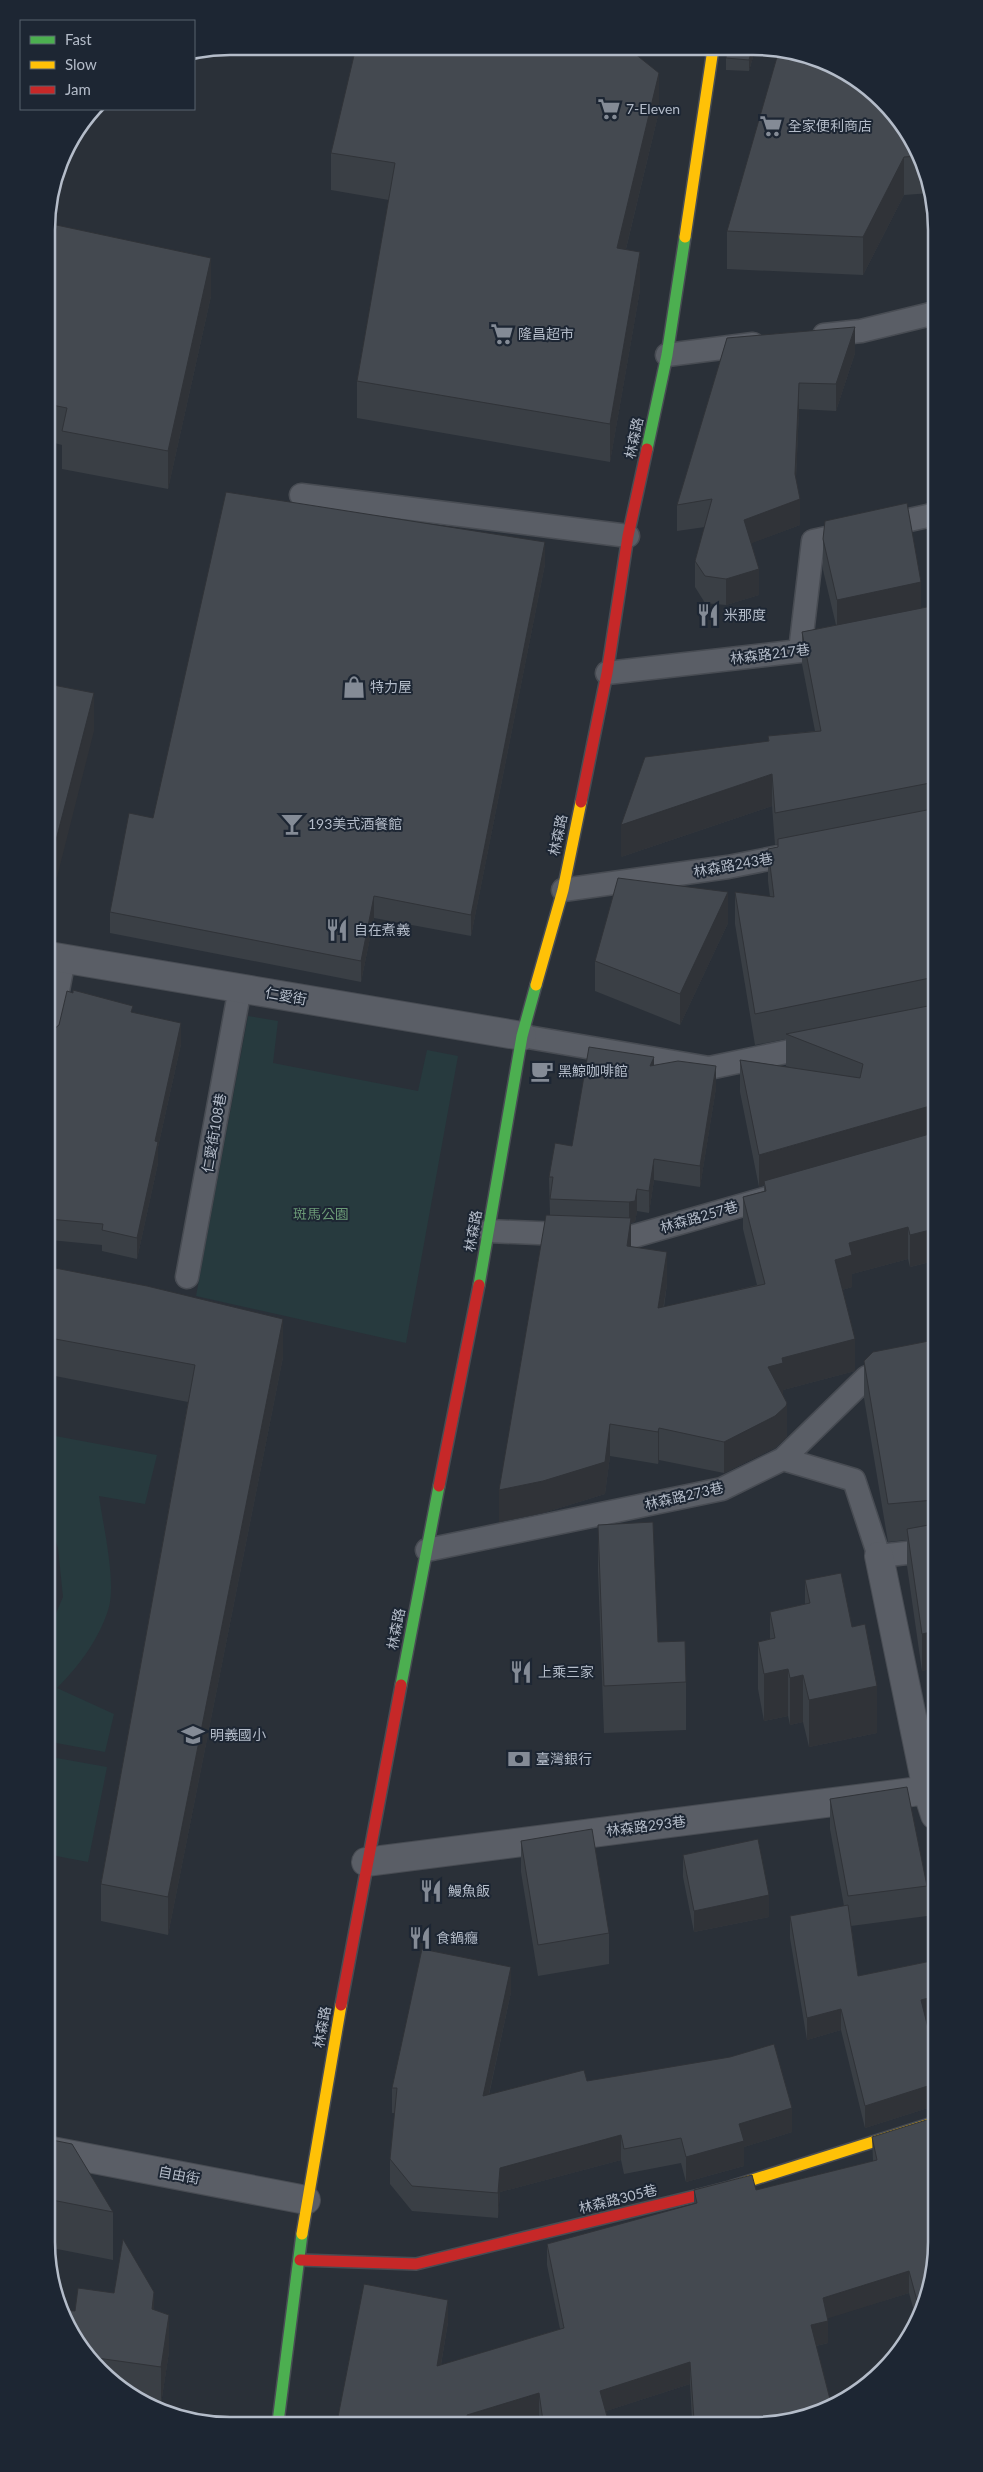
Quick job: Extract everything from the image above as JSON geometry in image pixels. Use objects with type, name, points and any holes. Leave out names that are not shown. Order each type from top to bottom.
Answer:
[{"type":"street","name":"林森路","points":[[279,2417],[300,2260],[306,2200],[366,1862],[489,1231],[522,1036],[562,890],[607,673],[628,536],[667,355],[712,55]]},
{"type":"street","name":"仁愛街","points":[[56,958],[522,1036]]},
{"type":"street","name":"林森路293巷","points":[[879,1556],[928,1780]]},
{"type":"street","name":"林森路293巷","points":[[366,1862],[928,1798]]},
{"type":"street","name":"林森路305巷","points":[[300,2260],[416,2264],[730,2187],[928,2125]]},
{"type":"street","name":"自由街","points":[[55,2152],[306,2200]]},
{"type":"lane","points":[[803,338],[861,331],[928,315]]},
{"type":"lane","points":[[667,355],[774,342]]},
{"type":"lane","points":[[301,495],[628,536]]},
{"type":"lane","points":[[800,651],[813,542],[928,516]]},
{"type":"lane","name":"林森路217巷","points":[[607,673],[800,651],[857,640]]},
{"type":"lane","name":"林森路243巷","points":[[562,890],[728,867],[821,849]]},
{"type":"lane","name":"仁愛街108巷","points":[[187,1277],[240,988]]},
{"type":"lane","points":[[522,1036],[709,1068],[832,1043]]},
{"type":"lane","name":"林森路257巷","points":[[489,1231],[631,1237],[792,1191]]},
{"type":"lane","name":"林森路273巷","points":[[427,1550],[722,1489],[784,1459],[867,1377],[915,1368]]},
{"type":"lane","points":[[784,1459],[854,1480],[879,1556],[928,1551]]},
{"type":"green space","name":"斑馬公園","points":[[248,1016],[278,1021],[273,1063],[418,1091],[427,1050],[458,1056],[406,1343],[196,1296]]},
{"type":"green space","points":[[55,1436],[157,1455],[145,1504],[99,1496],[110,1568],[111,1596],[109,1607],[100,1630],[88,1651],[57,1688],[114,1714],[105,1752],[55,1743],[55,1616],[63,1597],[58,1548],[55,1539]]},
{"type":"green space","points":[[55,1758],[107,1767],[88,1862],[55,1856]]},
{"type":"building","points":[[354,55],[636,55],[659,73],[617,248],[640,252],[610,424],[357,381],[395,163],[331,153]]},
{"type":"building","points":[[726,55],[750,55],[749,60],[726,58]]},
{"type":"building","points":[[777,56],[810,64],[841,78],[860,91],[892,123],[912,157],[904,157],[863,237],[727,231]]},
{"type":"building","points":[[55,225],[211,258],[168,451],[62,431],[67,408],[55,406]]},
{"type":"building","points":[[855,327],[836,384],[799,383],[795,474],[800,499],[744,520],[759,569],[726,579],[705,576],[695,561],[712,499],[677,505],[727,338]]},
{"type":"building","name":"特力屋","points":[[226,492],[545,542],[471,915],[374,896],[361,961],[110,912],[129,813],[153,818]]},
{"type":"building","points":[[907,503],[921,582],[837,600],[823,539],[825,521]]},
{"type":"building","points":[[928,607],[928,783],[775,813],[772,774],[621,825],[645,757],[769,741],[768,736],[821,731],[802,632]]},
{"type":"building","points":[[55,685],[94,693],[55,844]]},
{"type":"building","points":[[928,810],[928,978],[755,1014],[735,892],[774,897],[768,849],[778,847],[778,839]]},
{"type":"building","points":[[618,878],[728,892],[680,994],[595,961]]},
{"type":"building","points":[[73,990],[133,1006],[131,1012],[181,1023],[155,1141],[158,1142],[137,1238],[102,1230],[103,1224],[55,1220],[55,1028],[59,1025],[67,991],[73,993]]},
{"type":"building","points":[[928,1006],[928,1107],[759,1155],[740,1060],[860,1078],[863,1064],[786,1034]]},
{"type":"building","points":[[589,1047],[654,1057],[650,1066],[678,1061],[716,1066],[700,1166],[654,1159],[649,1191],[637,1189],[635,1201],[550,1199],[553,1177],[549,1177],[555,1143],[572,1146]]},
{"type":"building","points":[[928,1134],[928,1230],[910,1235],[908,1227],[849,1243],[852,1255],[835,1260],[855,1339],[782,1358],[783,1363],[768,1367],[787,1403],[786,1406],[775,1416],[724,1442],[659,1428],[658,1432],[610,1424],[605,1462],[543,1481],[499,1490],[546,1215],[631,1218],[627,1246],[667,1252],[658,1308],[765,1284],[743,1197],[766,1191],[764,1181]]},
{"type":"building","points":[[55,1268],[147,1286],[283,1319],[168,1897],[101,1884],[195,1365],[55,1339]]},
{"type":"building","points":[[928,1341],[928,1501],[888,1504],[864,1361],[873,1352]]},
{"type":"building","points":[[653,1522],[658,1642],[685,1641],[686,1682],[604,1686],[598,1525]]},
{"type":"building","points":[[928,1525],[928,1633],[922,1634],[907,1529]]},
{"type":"building","points":[[841,1573],[852,1627],[865,1624],[877,1686],[809,1700],[803,1675],[790,1678],[788,1669],[764,1674],[758,1642],[775,1638],[770,1612],[810,1603],[805,1580]]},
{"type":"building","points":[[907,1787],[927,1886],[848,1896],[830,1799]]},
{"type":"building","points":[[592,1829],[609,1933],[538,1945],[521,1841]]},
{"type":"building","points":[[758,1839],[769,1895],[694,1911],[683,1855]]},
{"type":"building","points":[[848,1905],[858,1976],[928,1962],[928,1998],[921,2000],[928,2028],[928,2086],[865,2106],[841,2009],[807,2018],[790,1916]]},
{"type":"building","points":[[422,1949],[511,1967],[483,2096],[584,2070],[587,2081],[730,2057],[774,2044],[792,2108],[739,2124],[744,2141],[686,2157],[681,2138],[624,2149],[621,2135],[500,2168],[498,2193],[412,2186],[390,2159],[397,2088],[392,2088]]},
{"type":"building","points":[[928,2120],[928,2254],[925,2276],[918,2303],[909,2271],[823,2298],[828,2321],[811,2325],[830,2399],[799,2411],[776,2416],[694,2417],[690,2362],[600,2391],[607,2417],[542,2417],[539,2393],[467,2415],[467,2417],[338,2417],[364,2284],[448,2300],[437,2366],[564,2328],[547,2244],[697,2203],[694,2190],[752,2175],[756,2190],[877,2160],[872,2137]]},
{"type":"building","points":[[55,2141],[72,2144],[113,2212],[55,2201]]},
{"type":"building","points":[[123,2239],[154,2292],[152,2309],[169,2315],[161,2367],[98,2358],[78,2330],[69,2311],[75,2311],[78,2288],[114,2293]]},
{"type":"traffic: fast","points":[[647,449],[667,355],[685,237]]},
{"type":"traffic: fast","points":[[479,1285],[522,1036],[536,985]]},
{"type":"traffic: fast","points":[[401,1685],[439,1486]]},
{"type":"traffic: fast","points":[[279,2417],[302,2234]]},
{"type":"traffic: slow","points":[[685,237],[712,55]]},
{"type":"traffic: slow","points":[[536,985],[563,890],[581,802]]},
{"type":"traffic: slow","points":[[302,2234],[341,2005]]},
{"type":"traffic: slow","points":[[699,2195],[928,2125]]},
{"type":"traffic: jam","points":[[581,802],[607,673],[628,536],[647,449]]},
{"type":"traffic: jam","points":[[439,1486],[479,1285]]},
{"type":"traffic: jam","points":[[341,2005],[401,1685]]},
{"type":"traffic: jam","points":[[300,2260],[416,2264],[699,2195]]},
{"type":"place","name":"7-Eleven","points":[[609,109]]},
{"type":"place","name":"全家便利商店","points":[[771,126]]},
{"type":"place","name":"隆昌超市","points":[[502,334]]},
{"type":"place","name":"米那度","points":[[708,615]]},
{"type":"place","name":"特力屋","points":[[354,687]]},
{"type":"place","name":"193美式酒餐館","points":[[292,824]]},
{"type":"place","name":"自在煮義","points":[[337,930]]},
{"type":"place","name":"黑鯨咖啡館","points":[[542,1071]]},
{"type":"place","name":"上乘三家","points":[[521,1672]]},
{"type":"place","name":"明義國小","points":[[193,1735]]},
{"type":"place","name":"臺灣銀行","points":[[519,1759]]},
{"type":"place","name":"鰻魚飯","points":[[431,1891]]},
{"type":"place","name":"食鍋癮","points":[[420,1938]]}]
